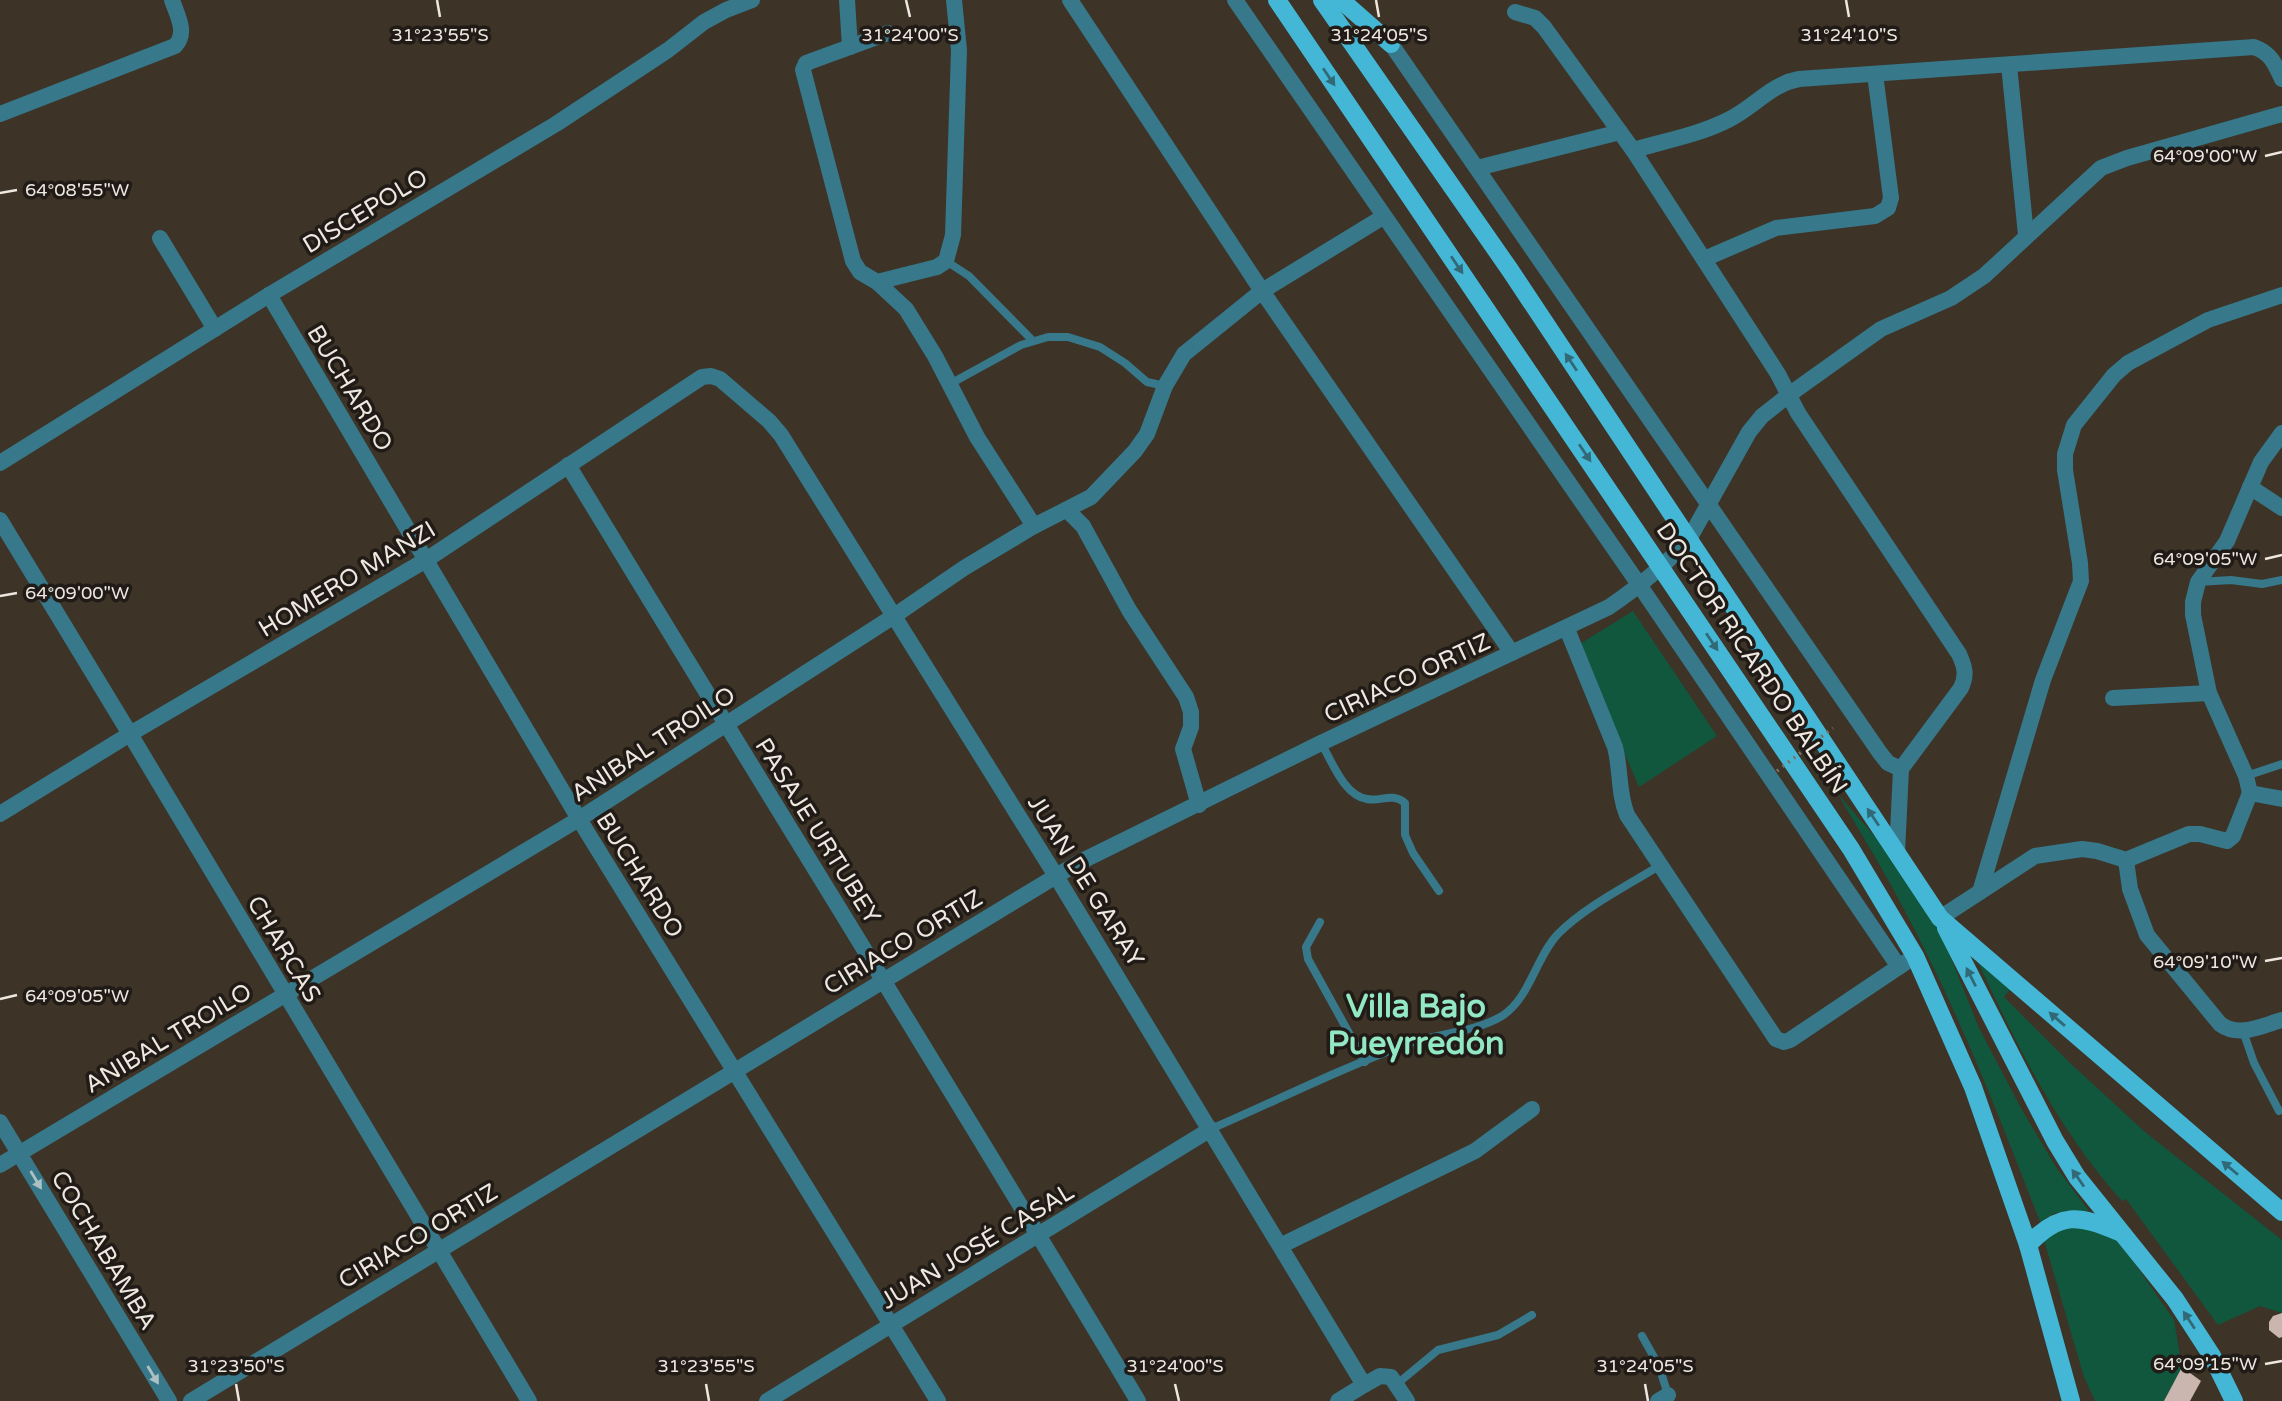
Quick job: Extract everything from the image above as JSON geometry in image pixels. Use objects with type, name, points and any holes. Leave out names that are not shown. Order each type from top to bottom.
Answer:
[{"type":"main road","name":"DOCTOR RICARDO BALBÍN","points":[[1277,0],[1851,849],[1915,957],[1973,1087],[2028,1245],[2071,1401]]},
{"type":"main road","name":"DOCTOR RICARDO BALBÍN","points":[[1322,0],[1510,270],[1940,918],[2282,1212]]},
{"type":"main road","points":[[1341,0],[1391,44]]},
{"type":"main road","points":[[1940,918],[2055,1141],[2077,1177],[2175,1299],[2212,1356],[2234,1401]]},
{"type":"main road","points":[[2028,1245],[2048,1226],[2058,1221],[2089,1221],[2119,1232]]},
{"type":"street","points":[[0,114],[175,46],[181,40],[182,29],[172,0]]},
{"type":"street","name":"DISCEPOLO","points":[[0,463],[269,295],[556,124],[668,50],[704,22],[752,0]]},
{"type":"street","points":[[847,0],[850,47]]},
{"type":"street","points":[[877,282],[937,267],[946,261],[953,234],[959,63],[954,0]]},
{"type":"street","points":[[1070,0],[1262,290],[1512,653]]},
{"type":"street","points":[[1235,0],[1640,586],[1899,967]]},
{"type":"street","points":[[1515,12],[1535,18],[1544,27],[1633,150],[1790,394],[1798,413],[1959,654],[1965,668],[1965,679],[1961,688],[1901,769],[1897,853]]},
{"type":"street","points":[[888,33],[806,63],[803,70],[853,261],[860,272],[877,282],[906,309],[977,437],[1034,526]]},
{"type":"street","points":[[1391,44],[1880,753],[1888,763],[1901,769]]},
{"type":"street","points":[[1633,150],[1712,128],[1788,81],[2254,47],[2265,51],[2272,58],[2282,79]]},
{"type":"street","points":[[2009,65],[2026,235]]},
{"type":"street","points":[[1704,259],[1776,228],[1875,216],[1888,208],[1891,198],[1875,74]]},
{"type":"street","name":"CIRIACO ORTIZ","points":[[191,1401],[1076,864],[1321,743],[1609,607],[1640,586],[1689,539],[1756,422],[1790,394],[1881,329],[1970,287],[2092,176],[2108,165],[2282,114]]},
{"type":"street","points":[[1477,168],[1620,132]]},
{"type":"street","name":"ANIBAL TROILO","points":[[0,1165],[579,818],[894,616],[964,568],[1034,526],[1091,497],[1135,451],[1147,434],[1165,386],[1184,354],[1262,290],[1383,217]]},
{"type":"street","points":[[160,239],[215,329]]},
{"type":"street","name":"BUCHARDO","points":[[269,295],[579,818],[938,1401]]},
{"type":"street","points":[[1980,892],[2043,680],[2081,581],[2065,470],[2065,454],[2074,425],[2114,375],[2128,363],[2208,320],[2282,295]]},
{"type":"street","name":"HOMERO MANZI","points":[[0,814],[426,561],[702,377],[711,376]]},
{"type":"street","name":"JUAN DE GARAY","points":[[711,376],[720,379],[769,421],[781,435],[1056,876],[1282,1245],[1364,1385]]},
{"type":"street","points":[[1940,918],[2035,856],[2082,849],[2126,860],[2189,834],[2227,841],[2233,836],[2250,793],[2246,776],[2209,693],[2193,615],[2193,602],[2198,582],[2227,541],[2261,461],[2282,433]]},
{"type":"street","name":"PASAJE URTUBEY","points":[[568,465],[1138,1401]]},
{"type":"street","points":[[2250,487],[2282,508]]},
{"type":"street","points":[[1067,510],[1083,526],[1115,587],[1186,697],[1191,712],[1191,726],[1183,749],[1199,805]]},
{"type":"street","name":"CHARCAS","points":[[0,520],[131,734],[528,1401]]},
{"type":"street","points":[[1567,629],[1615,747],[1619,762],[1621,801],[1627,815],[1776,1039],[1784,1042],[1790,1040],[1915,957]]},
{"type":"street","points":[[2112,698],[2209,693]]},
{"type":"street","points":[[2250,793],[2282,799]]},
{"type":"street","points":[[2126,860],[2130,889],[2147,935],[2220,1024],[2229,1030],[2243,1031],[2282,1020]]},
{"type":"street","points":[[1282,1245],[1475,1151],[1532,1110]]},
{"type":"street","name":"COCHABAMBA","points":[[0,1122],[169,1401]]},
{"type":"street","name":"JUAN JOSÉ CASAL","points":[[767,1401],[1211,1129]]},
{"type":"street","points":[[1338,1401],[1380,1376],[1391,1377],[1407,1401]]},
{"type":"lane","points":[[946,261],[969,276],[1033,341]]},
{"type":"lane","points":[[950,384],[1021,345],[1048,337],[1068,337],[1100,347],[1147,382],[1165,386]]},
{"type":"lane","points":[[2198,582],[2231,580],[2262,584],[2282,580]]},
{"type":"lane","points":[[1321,743],[1345,784],[1357,796],[1369,800],[1388,796],[1405,803],[1405,835],[1413,853],[1439,891]]},
{"type":"lane","points":[[2246,776],[2282,764]]},
{"type":"lane","points":[[1211,1129],[1411,1043],[1489,1022],[1503,1015],[1517,1003],[1545,950],[1558,934],[1574,920],[1659,866]]},
{"type":"lane","points":[[1320,922],[1306,947],[1308,959],[1365,1062]]},
{"type":"lane","points":[[2243,1031],[2254,1063],[2279,1111]]},
{"type":"lane","points":[[1397,1384],[1438,1350],[1498,1335],[1532,1315]]},
{"type":"lane","points":[[1642,1336],[1659,1366],[1665,1399]]},
{"type":"path","points":[[1777,771],[1833,728]]},
{"type":"green space","points":[[1633,611],[1717,736],[1639,787],[1578,645]]},
{"type":"green space","points":[[1838,794],[1909,876],[1943,938],[1979,1028],[2022,1110],[2056,1167],[2089,1211],[2055,1213],[2040,1222],[1992,1099],[1939,978],[1892,887]]},
{"type":"green space","points":[[1972,950],[2012,987],[2004,997],[2068,1061],[2145,1132],[2282,1240],[2282,1313],[2260,1306],[2218,1325],[2126,1199],[2122,1201],[2077,1144],[2038,1082]]},
{"type":"green space","points":[[2066,1224],[2115,1235],[2174,1320],[2182,1367],[2164,1401],[2095,1401],[2084,1377],[2044,1240]]},
{"type":"building","points":[[2282,1313],[2282,1337],[2279,1338],[2269,1330],[2269,1322],[2273,1316]]},
{"type":"building","points":[[2182,1367],[2201,1381],[2190,1401],[2164,1401]]},
{"type":"district","name":"Villa Bajo Pueyrredón","points":[[1416,1024]]}]
